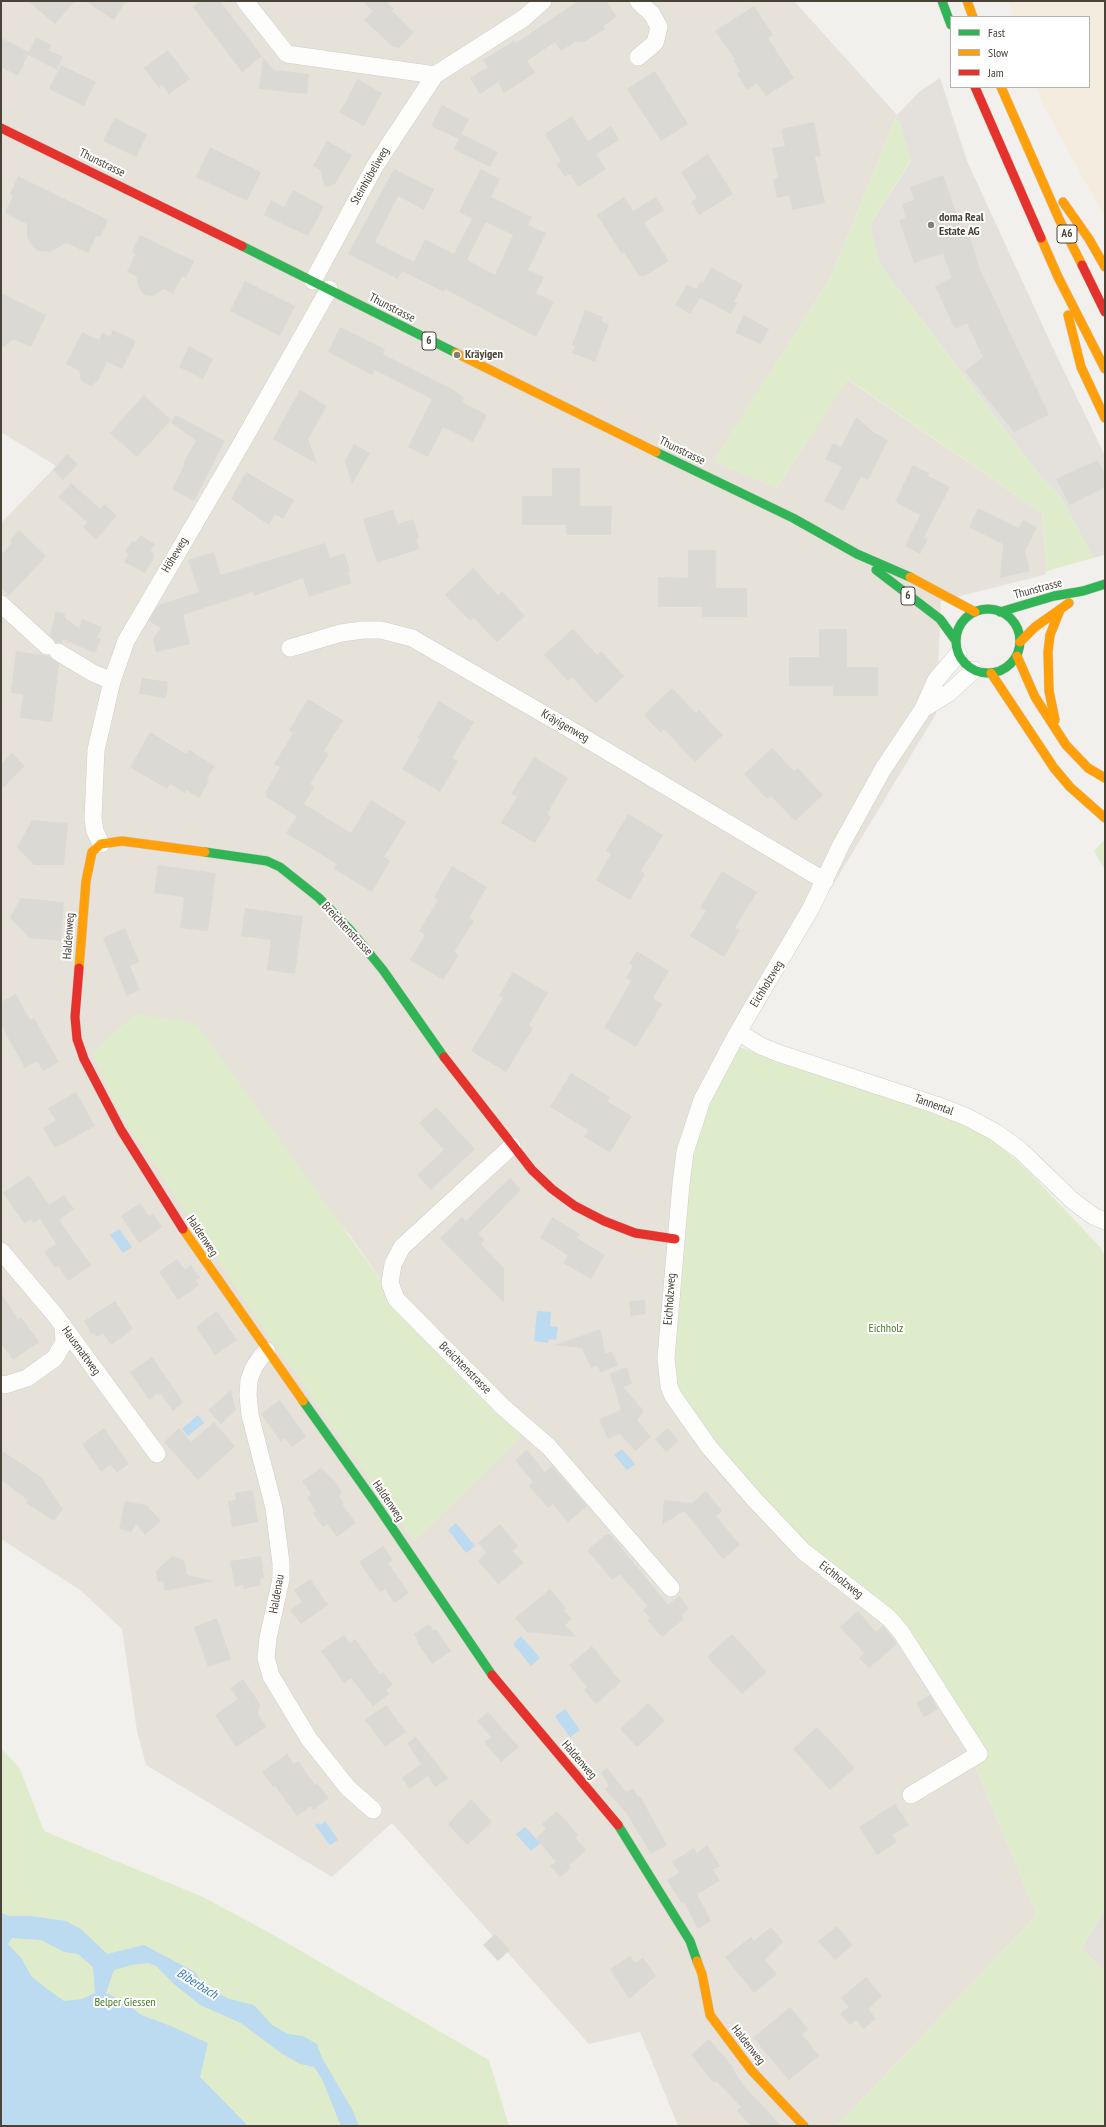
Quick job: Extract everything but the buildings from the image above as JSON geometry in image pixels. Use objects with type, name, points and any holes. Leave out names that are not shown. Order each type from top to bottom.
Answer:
[{"type":"main road","points":[[942,1],[950,22]]},
{"type":"main road","points":[[967,1],[973,16]]},
{"type":"main road","name":"A6","points":[[975,88],[1058,277],[1105,368]]},
{"type":"main road","name":"A6","points":[[1001,88],[1030,155],[1105,312]]},
{"type":"main road","name":"Thunstrasse","points":[[1,128],[313,281],[464,358],[793,518],[857,554],[912,578],[975,612]]},
{"type":"main road","points":[[1030,155],[1089,239],[1105,267]]},
{"type":"main road","points":[[1058,277],[1081,367],[1105,418]]},
{"type":"main road","name":"Thunstrasse","points":[[857,554],[904,593],[940,619],[957,647]]},
{"type":"main road","name":"Thunstrasse","points":[[1000,612],[1054,596],[1083,591],[1105,584]]},
{"type":"main road","name":"Thunstrasse","points":[[1020,642],[1035,627],[1060,610],[1083,591]]},
{"type":"main road","points":[[992,609],[1000,612],[1008,616],[1015,624],[1020,642],[1017,656],[1002,670],[991,673],[974,670],[962,661],[957,647],[958,628],[965,619],[975,612],[992,609]]},
{"type":"main road","points":[[1057,731],[1049,691],[1047,665],[1049,638],[1060,610]]},
{"type":"main road","points":[[1017,656],[1035,697],[1075,757],[1088,768],[1105,778]]},
{"type":"main road","points":[[991,673],[1054,768],[1070,787],[1105,818]]},
{"type":"main road","name":"Breichtenstrasse","points":[[101,844],[122,840],[249,857],[267,861],[291,875],[319,898],[351,931],[383,970],[437,1047],[512,1146],[532,1170],[552,1189],[575,1206],[618,1228],[675,1239]]},
{"type":"main road","name":"Haldenweg","points":[[101,844],[92,852],[88,864],[75,1017],[84,1059],[121,1130],[190,1240],[376,1504],[492,1677],[616,1821],[690,1941],[702,1974],[710,2015],[752,2071],[804,2126]]},
{"type":"street","points":[[245,1],[287,54],[435,75]]},
{"type":"street","name":"Steinhübeliweg","points":[[313,281],[375,166],[435,75],[524,18],[543,1]]},
{"type":"street","points":[[638,1],[652,14],[659,27],[655,43],[638,57]]},
{"type":"street","name":"Höheweg","points":[[101,844],[95,831],[93,819],[94,772],[100,730],[112,681],[133,627],[244,439],[329,289]]},
{"type":"street","points":[[1,604],[52,649],[93,674],[112,681]]},
{"type":"street","name":"Kräyigenweg","points":[[290,648],[341,633],[363,630],[381,630],[412,638],[573,731],[825,881]]},
{"type":"street","name":"Eichholzweg","points":[[911,1795],[980,1754],[901,1632],[879,1609],[803,1551],[754,1500],[709,1447],[679,1406],[669,1386],[666,1358],[675,1239],[685,1152],[702,1100],[738,1032],[787,952],[825,881],[841,845],[883,769],[923,709],[936,680],[957,647]]},
{"type":"street","name":"Eichholzweg","points":[[923,709],[949,693],[974,670]]},
{"type":"street","name":"Tannental","points":[[738,1032],[778,1053],[936,1105],[966,1117],[994,1132],[1020,1150],[1073,1201],[1093,1216],[1105,1221]]},
{"type":"street","name":"Breichtenstrasse","points":[[512,1146],[402,1247],[393,1264],[390,1283],[396,1299],[502,1407],[549,1447],[671,1588]]},
{"type":"street","name":"Hausmattweg","points":[[1,1251],[63,1325],[157,1454]]},
{"type":"street","points":[[1,1384],[5,1385],[27,1378],[55,1358],[64,1342],[63,1325]]},
{"type":"street","name":"Haldenau","points":[[267,1351],[254,1367],[249,1380],[248,1395],[250,1415],[274,1508],[281,1563],[281,1579],[268,1638],[266,1658],[272,1676],[309,1739],[348,1788],[373,1810]]},
{"type":"shaded area","points":[[1,1],[794,1],[897,115],[830,279],[714,461],[777,488],[847,379],[1042,513],[1047,571],[1044,575],[941,601],[936,714],[736,1046],[890,1621],[960,1729],[1037,1915],[837,2126],[678,2126],[640,2032],[589,2044],[392,1823],[332,1877],[146,1765],[137,1731],[122,1629],[80,1590],[1,1539],[1,523],[56,466],[1,432]],"holes":[[[135,1014],[349,1234],[395,1300]]]},
{"type":"shaded area","points":[[1008,1],[1105,1],[1105,218],[1044,107],[1037,88],[1090,88],[1090,16],[1013,16]]},
{"type":"shaded area","points":[[940,78],[967,161],[1053,348],[1105,456],[1105,555],[1093,558],[1061,497],[1041,477],[880,265],[870,225],[911,161],[897,115],[919,92]]},
{"type":"shaded area","points":[[1105,1909],[1105,1973],[1082,1948]]},
{"type":"green space","points":[[897,115],[911,160],[870,225],[880,265],[1041,477],[1061,497],[1093,558],[1047,571],[1042,513],[848,379],[777,488],[713,461],[830,279]]},
{"type":"green space","points":[[1105,839],[1105,870],[1094,851]]},
{"type":"green space","points":[[135,1014],[181,1021],[198,1026],[395,1300],[527,1431],[414,1542],[262,1327],[115,1105],[92,1053]]},
{"type":"green space","name":"Eichholz","points":[[736,1046],[932,1111],[992,1138],[1029,1172],[1101,1248],[1105,1258],[1105,1909],[1082,1948],[1105,1973],[1105,2126],[837,2126],[1037,1915],[960,1729],[890,1621],[774,1520],[676,1395],[669,1359],[696,1120]]},
{"type":"green space","name":"Belper Giessen","points":[[1,1748],[20,1769],[44,1831],[203,1897],[270,1933],[489,2060],[509,2126],[1,2126]]},
{"type":"water","points":[[119,1229],[132,1247],[123,1253],[110,1235]]},
{"type":"water","points":[[537,1311],[551,1312],[550,1326],[558,1327],[556,1340],[549,1339],[548,1343],[534,1341]]},
{"type":"water","points":[[198,1415],[204,1423],[188,1436],[182,1429]]},
{"type":"water","points":[[622,1449],[635,1464],[627,1470],[614,1455]]},
{"type":"water","points":[[456,1523],[475,1546],[466,1553],[448,1530]]},
{"type":"water","points":[[521,1636],[540,1658],[531,1666],[513,1644]]},
{"type":"water","points":[[565,1709],[580,1730],[570,1737],[555,1716]]},
{"type":"water","points":[[325,1821],[338,1840],[330,1845],[315,1825],[318,1823],[320,1825]]},
{"type":"water","points":[[525,1827],[540,1843],[531,1851],[516,1834]]},
{"type":"water","name":"Biberbach","points":[[1,1913],[10,1916],[31,1916],[66,1921],[81,1929],[107,1954],[144,1945],[195,1972],[203,1985],[229,1999],[254,2005],[272,2025],[288,2034],[303,2036],[317,2044],[322,2058],[353,2111],[359,2126],[341,2126],[322,2079],[314,2067],[300,2064],[281,2053],[241,2023],[200,2005],[174,1984],[156,1966],[148,1963],[132,1965],[114,1970],[106,1993],[125,2002],[141,2015],[171,2026],[208,2043],[200,2077],[248,2126],[1,2126]],"holes":[[[12,1938],[41,1940],[64,1952],[78,1954],[93,1967],[95,1993],[82,1999],[64,2001],[31,1976],[22,1959],[8,1944]]]},
{"type":"traffic: fast","points":[[942,1],[950,22]]},
{"type":"traffic: fast","points":[[242,246],[456,353]]},
{"type":"traffic: fast","points":[[656,452],[793,518],[857,554],[910,577]]},
{"type":"traffic: fast","points":[[876,570],[940,619],[956,641]]},
{"type":"traffic: fast","points":[[1000,612],[1054,596],[1083,591],[1105,584]]},
{"type":"traffic: fast","points":[[988,609],[1006,614],[1011,618],[1015,623],[1020,641],[1015,659],[1011,664],[1006,668],[988,673],[970,668],[965,664],[961,659],[956,641],[961,623],[965,618],[970,614],[988,609]]},
{"type":"traffic: fast","points":[[205,852],[267,861],[280,867],[319,898],[351,931],[383,970],[444,1057]]},
{"type":"traffic: fast","points":[[303,1401],[376,1504],[492,1675]]},
{"type":"traffic: fast","points":[[618,1825],[690,1941],[697,1961]]},
{"type":"traffic: slow","points":[[967,1],[973,16]]},
{"type":"traffic: slow","points":[[1001,88],[1059,219],[1082,265]]},
{"type":"traffic: slow","points":[[1063,202],[1089,239],[1105,267]]},
{"type":"traffic: slow","points":[[1041,238],[1058,277],[1105,369]]},
{"type":"traffic: slow","points":[[1068,315],[1081,367],[1105,418]]},
{"type":"traffic: slow","points":[[456,353],[656,452]]},
{"type":"traffic: slow","points":[[910,577],[975,612]]},
{"type":"traffic: slow","points":[[1020,642],[1035,627],[1069,603]]},
{"type":"traffic: slow","points":[[1055,720],[1049,691],[1048,652],[1050,635],[1060,610]]},
{"type":"traffic: slow","points":[[1017,656],[1035,697],[1066,745],[1088,768],[1105,778]]},
{"type":"traffic: slow","points":[[991,673],[1054,768],[1070,787],[1105,818]]},
{"type":"traffic: slow","points":[[79,968],[86,881],[92,852],[101,844],[122,841],[205,852]]},
{"type":"traffic: slow","points":[[183,1229],[303,1401]]},
{"type":"traffic: slow","points":[[697,1961],[702,1974],[710,2015],[752,2071],[804,2126]]},
{"type":"traffic: jam","points":[[975,88],[1041,238]]},
{"type":"traffic: jam","points":[[1,128],[242,246]]},
{"type":"traffic: jam","points":[[1082,265],[1105,312]]},
{"type":"traffic: jam","points":[[79,968],[75,1017],[77,1039],[84,1059],[121,1130],[183,1229]]},
{"type":"traffic: jam","points":[[444,1057],[532,1170],[552,1189],[575,1206],[604,1221],[635,1233],[675,1239]]},
{"type":"traffic: jam","points":[[492,1675],[618,1825]]},
{"type":"place","name":"doma Real Estate AG","points":[[931,225]]},
{"type":"place","name":"Kräyigen","points":[[457,355]]}]
